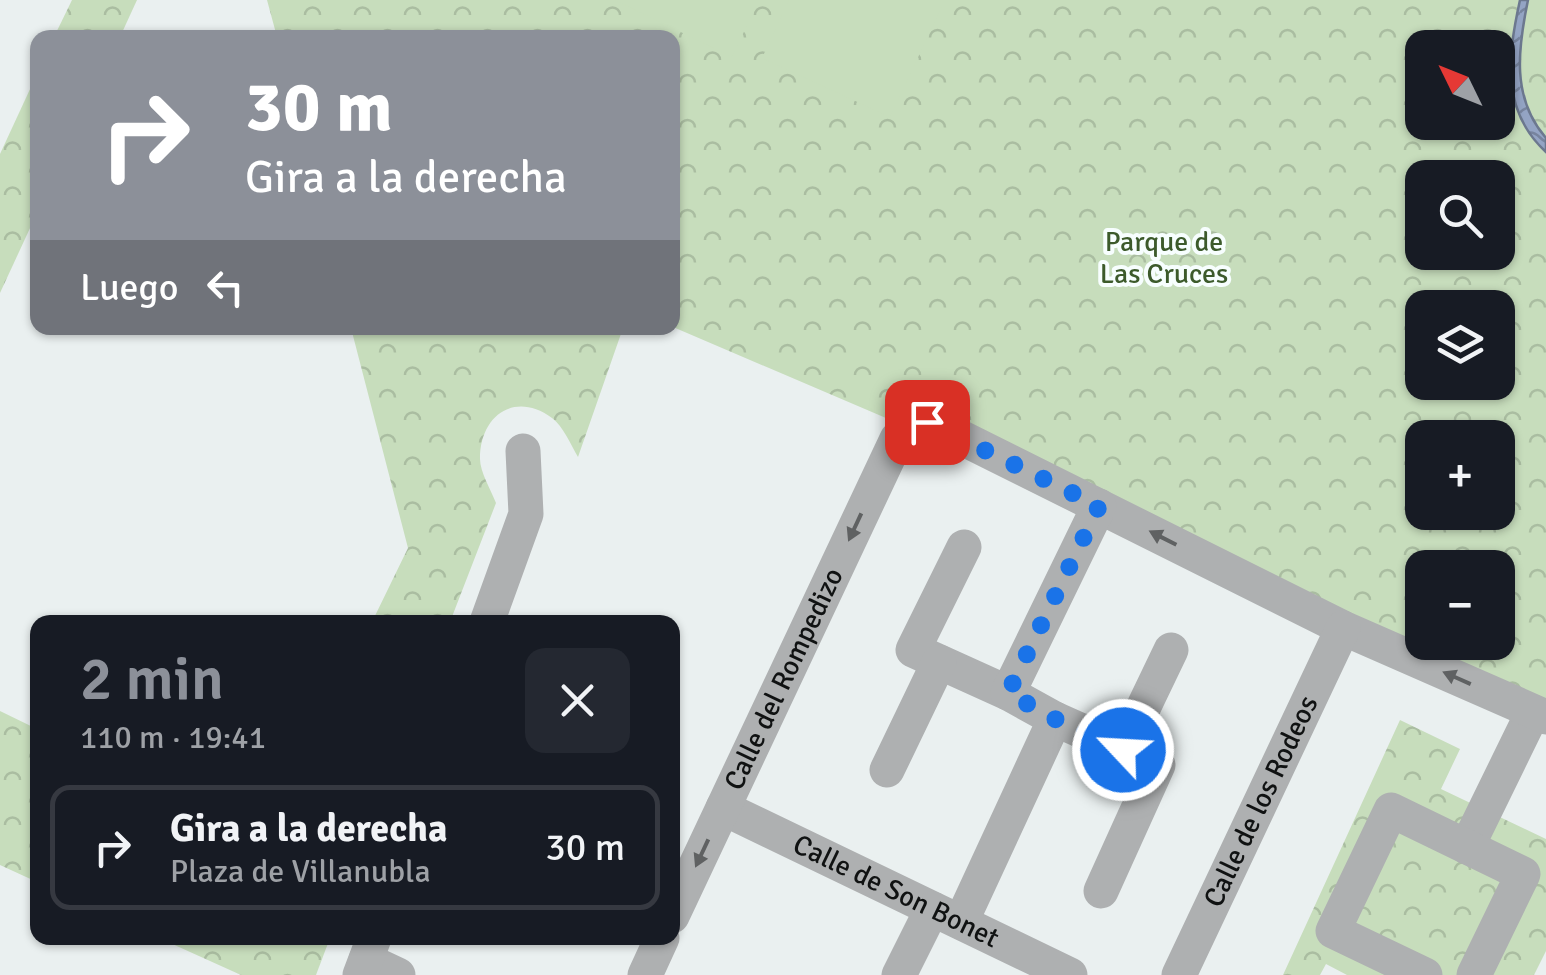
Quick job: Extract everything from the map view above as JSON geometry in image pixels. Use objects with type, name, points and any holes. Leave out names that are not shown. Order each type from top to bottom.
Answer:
[{"type":"street","name":"Calle del Rompedizo","points":[[680,899],[897,439],[908,427],[927,422],[1099,506]]},
{"type":"street","points":[[490,615],[526,514],[524,451]]},
{"type":"street","points":[[1008,693],[1099,506],[1343,628],[1540,714],[1468,847]]},
{"type":"street","points":[[964,547],[913,650],[1158,765],[1101,891]]},
{"type":"street","name":"Calle de los Rodeos","points":[[1178,975],[1343,628]]},
{"type":"street","points":[[1123,750],[1171,650]]},
{"type":"street","points":[[887,770],[939,662]]},
{"type":"street","points":[[900,975],[946,916],[1055,719]]},
{"type":"street","name":"Calle de Son Bonet","points":[[723,808],[1070,975]]},
{"type":"street","points":[[1425,975],[1384,966],[1333,931],[1391,810],[1523,874],[1474,975]]},
{"type":"street","points":[[645,975],[659,945]]},
{"type":"street","points":[[366,957],[398,975]]},
{"type":"green space","points":[[72,0],[137,0],[123,30],[57,30]]},
{"type":"green space","name":"Parque de Las Cruces","points":[[267,0],[1546,0],[1546,700],[1452,660],[1515,660],[1515,550],[1405,550],[1405,640],[680,330],[680,30],[275,30]]},
{"type":"green space","points":[[615,0],[759,0],[732,57]]},
{"type":"green space","points":[[789,0],[945,0],[890,117],[762,58]]},
{"type":"green space","points":[[30,89],[30,228],[0,293],[0,154]]},
{"type":"green space","points":[[353,335],[621,335],[578,457],[560,426],[538,410],[525,407],[502,412],[486,430],[480,464],[496,503],[453,615],[375,615],[408,548]]},
{"type":"green space","points":[[0,711],[30,726],[30,879],[0,865]]},
{"type":"green space","points":[[1400,720],[1460,749],[1441,789],[1546,839],[1546,951],[1534,975],[1347,975],[1326,964],[1320,975],[1283,975]]},
{"type":"green space","points":[[175,945],[327,945],[316,975],[241,975]]},
{"type":"water","points":[[1520,0],[1528,0],[1520,54],[1522,89],[1535,123],[1546,138],[1546,152],[1531,136],[1515,103],[1515,30]]},
{"type":"route","points":[[927,422],[1099,506],[1008,693],[1123,750]]}]
